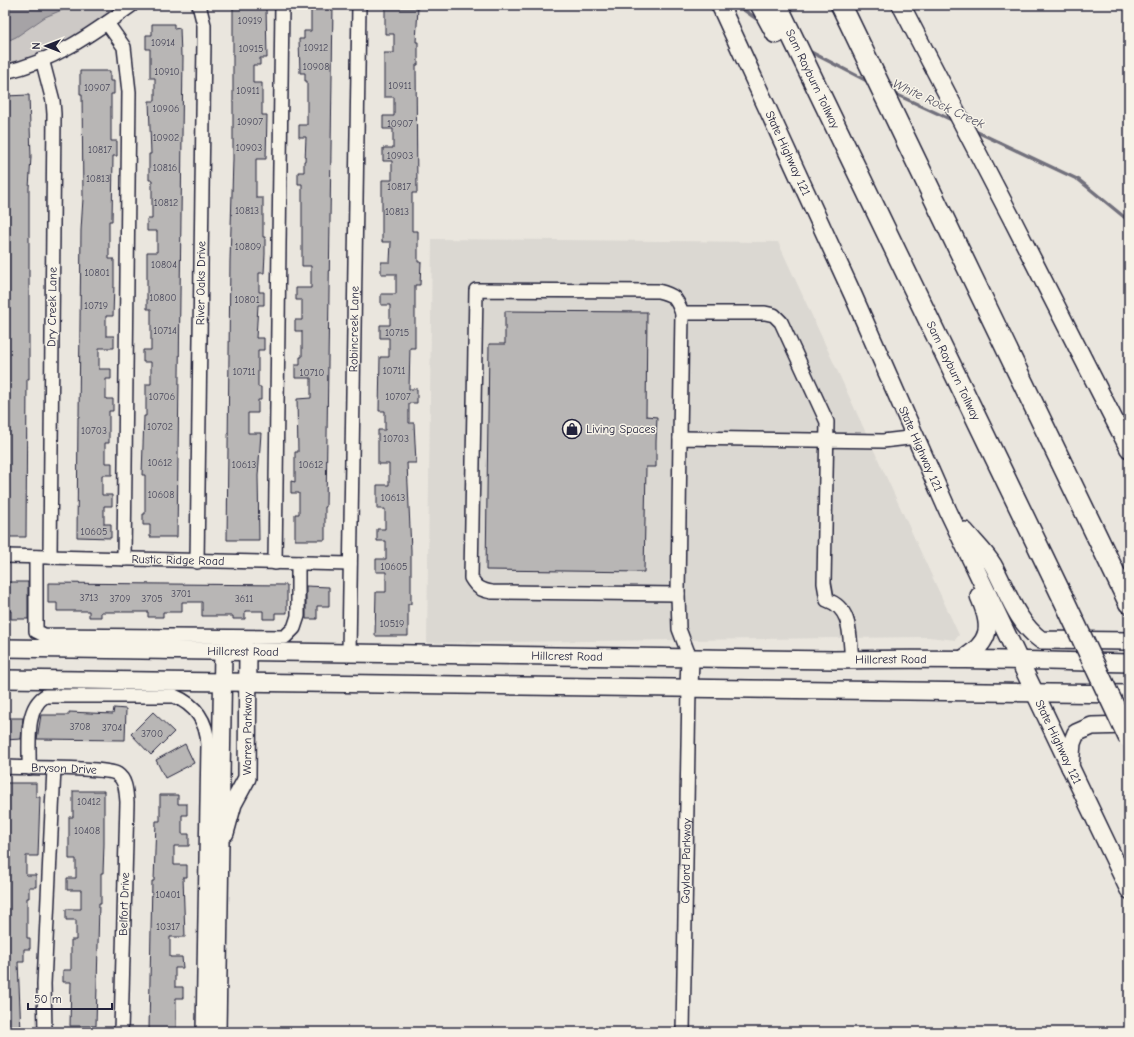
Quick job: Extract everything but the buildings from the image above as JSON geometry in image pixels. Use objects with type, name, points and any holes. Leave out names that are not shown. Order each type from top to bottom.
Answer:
[{"type":"highway","points":[[761,5],[796,70],[841,136]]},
{"type":"highway","name":"Sam Rayburn Tollway","points":[[777,5],[1129,738]]},
{"type":"highway","points":[[841,5],[1128,601]]},
{"type":"highway","points":[[855,5],[874,48],[890,106]]},
{"type":"main road","name":"State Highway 121","points":[[720,5],[746,58],[948,511],[1129,890]]},
{"type":"main road","points":[[900,5],[1012,219],[1129,449]]},
{"type":"main road","points":[[948,511],[992,563],[1018,615],[1029,631],[1041,640],[1129,641]]},
{"type":"main road","points":[[948,511],[962,558],[986,611],[985,638],[980,648],[963,659]]},
{"type":"main road","name":"Hillcrest Road","points":[[5,648],[852,660],[963,659],[1129,663]]},
{"type":"main road","name":"Warren Parkway","points":[[217,1032],[221,682],[223,651]]},
{"type":"main road","name":"Warren Parkway","points":[[219,858],[233,804],[247,778],[248,651]]},
{"type":"main road","points":[[689,689],[690,658]]},
{"type":"main road","points":[[5,679],[689,689],[1034,691],[1129,694]]},
{"type":"main road","points":[[1070,768],[1072,744],[1076,733],[1092,726],[1129,725]]},
{"type":"street","points":[[5,72],[70,47],[132,5]]},
{"type":"street","name":"River Oaks Drive","points":[[198,562],[204,41],[204,25],[199,5]]},
{"type":"street","points":[[275,563],[282,5]]},
{"type":"street","name":"Robincreek Lane","points":[[349,653],[359,5]]},
{"type":"street","points":[[107,23],[124,47],[128,92],[124,559]]},
{"type":"street","name":"Dry Creek Lane","points":[[42,59],[53,100],[54,114],[50,557]]},
{"type":"street","points":[[678,594],[492,592],[481,590],[471,578],[476,290],[658,291],[671,294],[677,300],[682,313],[678,594],[679,629],[690,658]]},
{"type":"street","points":[[682,313],[765,313],[774,315],[781,322],[827,422],[824,583],[827,600],[843,610],[847,617],[852,660]]},
{"type":"street","points":[[680,438],[883,441],[916,437]]},
{"type":"street","name":"Rustic Ridge Road","points":[[5,556],[198,562],[350,564]]},
{"type":"street","points":[[36,556],[36,631],[44,635],[285,637],[294,628],[298,616],[298,563]]},
{"type":"street","name":"Gaylord Parkway","points":[[683,1032],[689,689]]},
{"type":"street","points":[[29,768],[31,715],[37,700],[45,696],[174,696],[190,705],[204,722],[208,732],[208,745],[203,1032]]},
{"type":"street","name":"Bryson Drive","points":[[5,767],[54,768],[115,772],[120,777]]},
{"type":"street","points":[[45,1032],[44,984],[54,768]]},
{"type":"street","name":"Belfort Drive","points":[[120,777],[126,787],[127,802],[121,1032]]},
{"type":"shaded area","points":[[5,5],[120,5],[88,29],[56,49],[5,67]]},
{"type":"shaded area","points":[[5,5],[74,5],[45,17],[16,37],[5,42]]},
{"type":"shaded area","points":[[432,239],[778,242],[959,635],[955,640],[929,637],[427,643]]},
{"type":"waterway","name":"White Rock Creek","points":[[737,5],[761,22]]},
{"type":"waterway","name":"White Rock Creek","points":[[807,50],[869,82]]},
{"type":"waterway","name":"White Rock Creek","points":[[891,92],[954,121]]},
{"type":"waterway","name":"White Rock Creek","points":[[973,130],[1079,180],[1129,221]]},
{"type":"place","name":"Living Spaces","points":[[572,429]]}]
